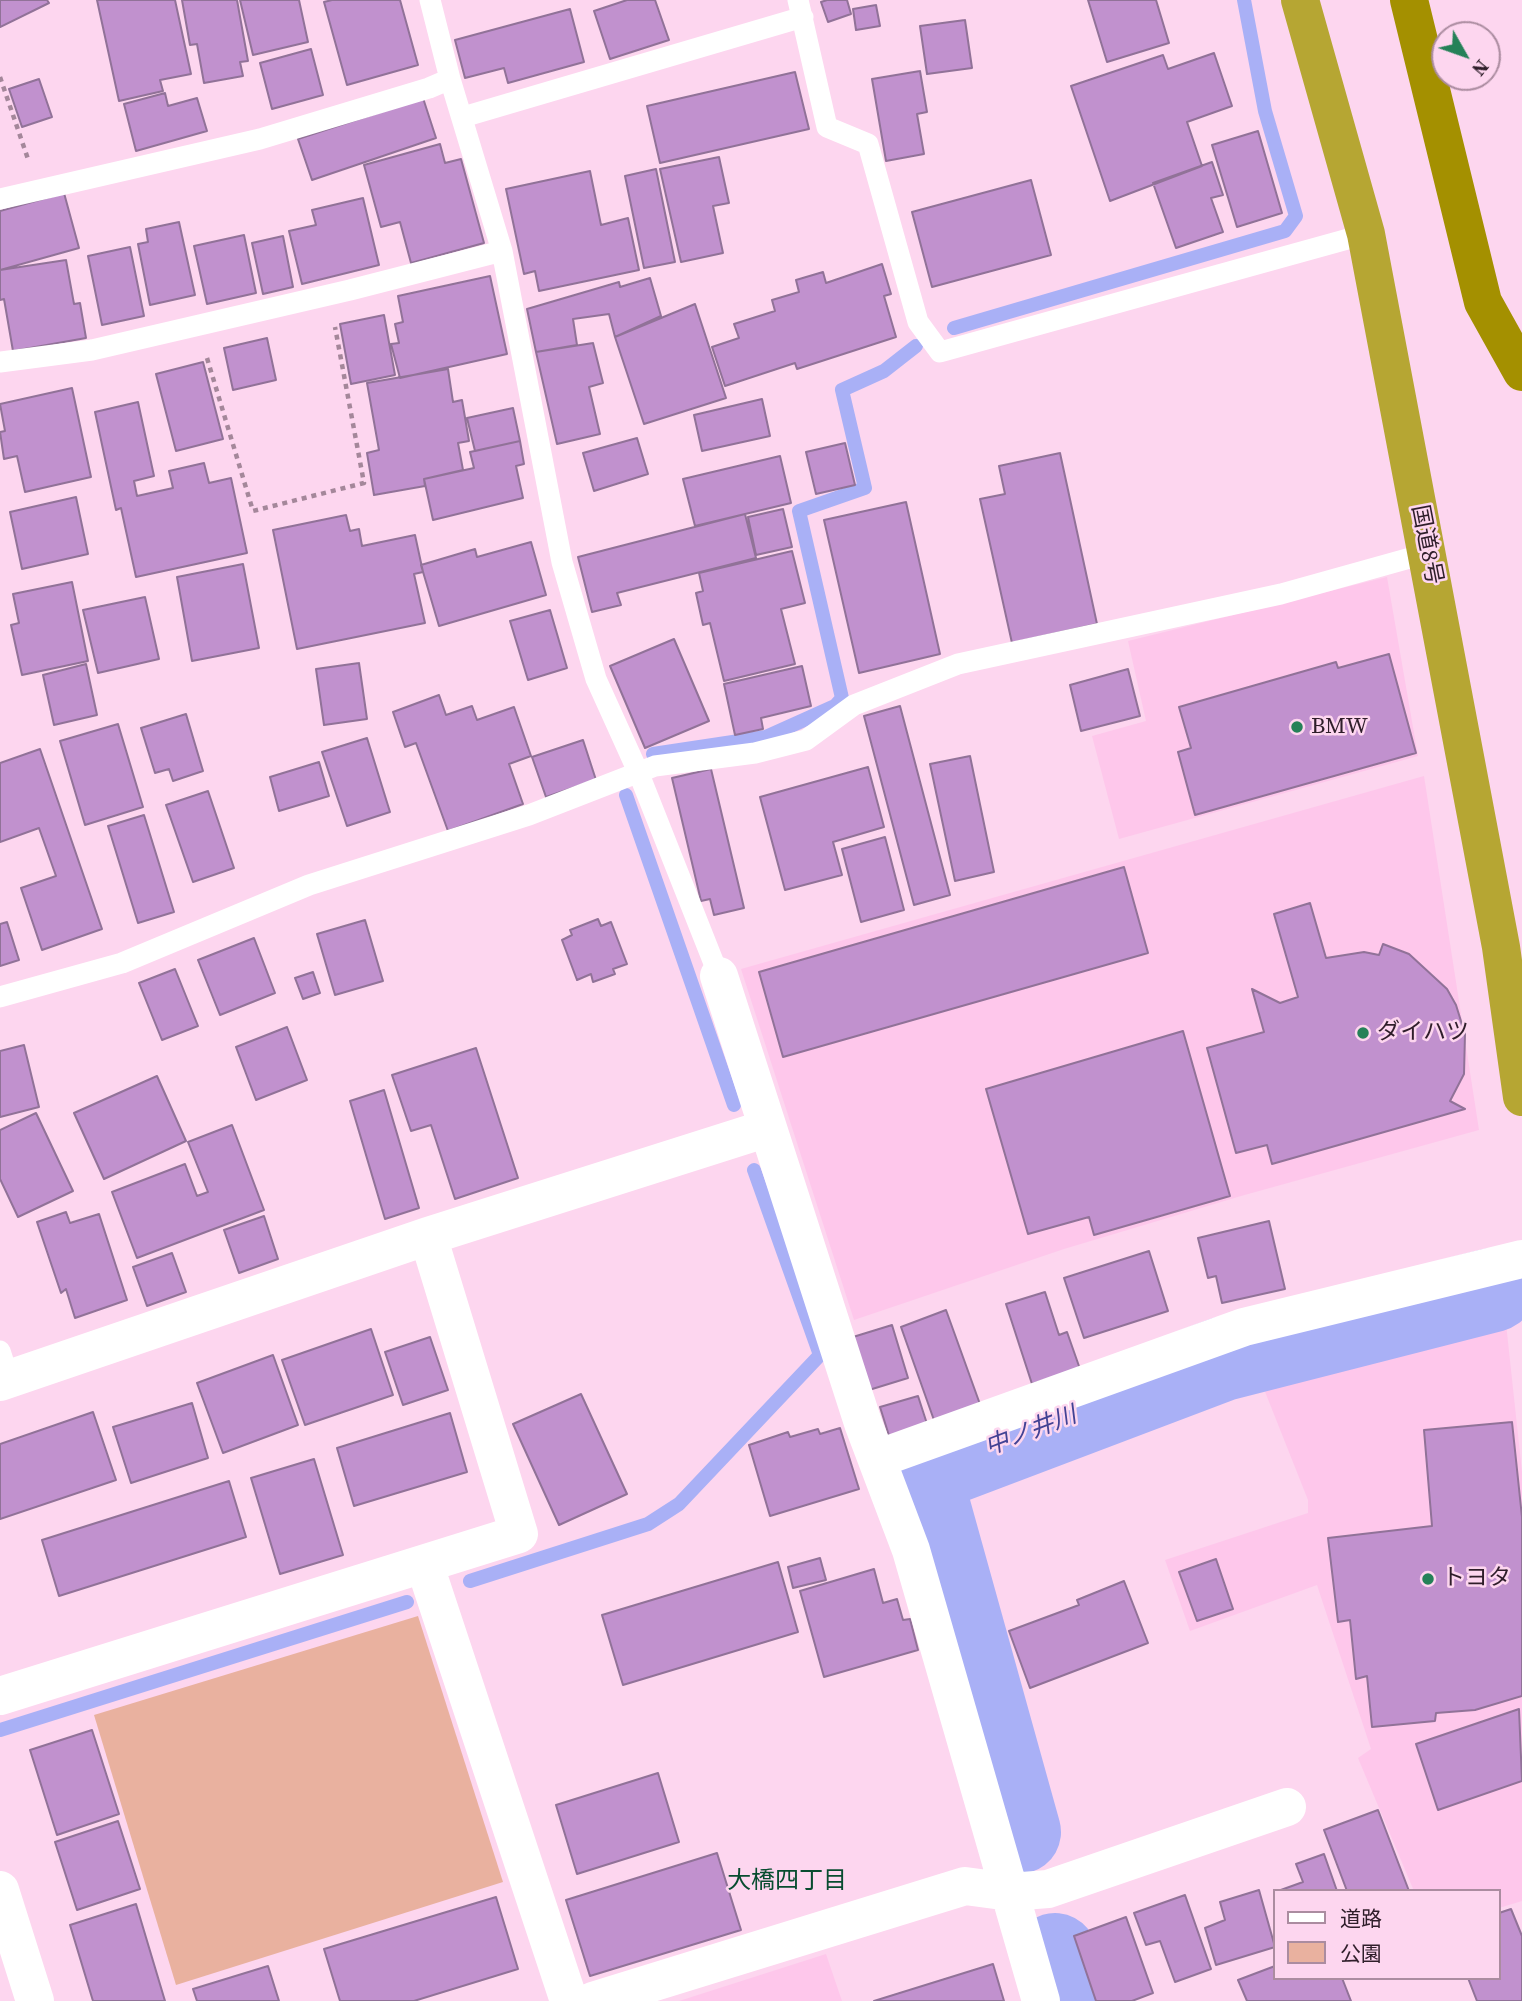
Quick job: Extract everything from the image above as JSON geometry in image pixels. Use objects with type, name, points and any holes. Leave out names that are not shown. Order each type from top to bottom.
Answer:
[{"type":"highway","name":"国道8号","points":[[1300,0],[1366,234],[1501,947],[1522,1097]]},
{"type":"highway","points":[[1409,0],[1483,302],[1522,372]]},
{"type":"highway","points":[[1501,947],[1522,995]]},
{"type":"street","points":[[719,976],[877,1459],[911,1550],[1041,2001]]},
{"type":"street","points":[[3,1371],[768,1128]]},
{"type":"street","points":[[0,1696],[425,1566],[519,1534],[428,1236]]},
{"type":"street","points":[[877,1459],[1244,1326],[1522,1259]]},
{"type":"street","points":[[425,1566],[569,2001]]},
{"type":"street","points":[[593,2001],[965,1886],[1010,1892],[1048,1889],[1287,1807]]},
{"type":"street","points":[[0,1890],[34,2001]]},
{"type":"lane","points":[[430,0],[450,79],[502,251],[562,562],[596,679],[639,774],[719,976]]},
{"type":"lane","points":[[463,117],[800,8],[827,127],[868,144],[918,323],[940,352],[1366,234]]},
{"type":"lane","points":[[0,200],[260,139],[429,88],[450,79]]},
{"type":"lane","points":[[0,362],[92,350],[502,251]]},
{"type":"lane","points":[[0,997],[122,963],[309,885],[529,815],[655,766],[755,753],[806,740],[854,705],[958,664],[1281,594],[1428,554]]},
{"type":"path","points":[[0,77],[41,189]]},
{"type":"path","points":[[199,326],[231,444],[253,511],[364,483],[328,295]]},
{"type":"shaded area","points":[[1387,577],[1418,756],[1119,839],[1092,736],[1146,721],[1128,641]]},
{"type":"shaded area","points":[[1424,776],[1479,1130],[1241,1196],[1064,1249],[854,1320],[741,969]]},
{"type":"shaded area","points":[[1505,1314],[1522,1472],[1522,1901],[1501,1907],[1501,1889],[1413,1889],[1358,1758],[1371,1749],[1317,1585],[1190,1631],[1165,1560],[1308,1513],[1308,1500],[1256,1369]]},
{"type":"shaded area","points":[[826,1954],[842,2001],[679,2001]]},
{"type":"green space","points":[[418,1616],[503,1882],[176,1985],[94,1715]]},
{"type":"building","points":[[0,0],[47,0],[49,3],[0,27]]},
{"type":"building","points":[[97,0],[175,0],[191,74],[160,80],[163,91],[119,101]]},
{"type":"building","points":[[182,0],[237,0],[248,61],[240,62],[243,76],[204,83],[197,44],[190,45]]},
{"type":"building","points":[[240,0],[299,0],[308,42],[253,55]]},
{"type":"building","points":[[400,0],[418,65],[347,85],[324,2]]},
{"type":"building","points":[[627,0],[655,0],[669,40],[610,59],[594,11]]},
{"type":"building","points":[[847,0],[851,14],[828,22],[821,2]]},
{"type":"building","points":[[1088,0],[1156,0],[1169,43],[1107,62]]},
{"type":"building","points":[[876,5],[880,26],[856,30],[853,9]]},
{"type":"building","points":[[570,9],[584,62],[508,83],[504,68],[465,78],[455,40]]},
{"type":"building","points":[[965,20],[972,68],[927,74],[920,26]]},
{"type":"building","points":[[311,49],[323,95],[272,109],[260,63]]},
{"type":"building","points":[[1214,53],[1232,106],[1187,122],[1202,166],[1110,201],[1071,86],[1163,55],[1168,69]]},
{"type":"building","points":[[920,71],[927,112],[917,114],[924,154],[886,161],[872,79]]},
{"type":"building","points":[[795,72],[809,129],[660,163],[647,106]]},
{"type":"building","points":[[39,79],[52,117],[22,127],[9,89]]},
{"type":"building","points":[[165,93],[168,106],[197,98],[207,131],[136,151],[124,104]]},
{"type":"building","points":[[423,98],[436,138],[312,180],[298,139]]},
{"type":"building","points":[[1258,131],[1282,213],[1237,227],[1212,145]]},
{"type":"building","points":[[440,144],[445,163],[461,159],[484,243],[411,263],[400,222],[381,227],[364,165]]},
{"type":"building","points":[[719,157],[729,203],[713,206],[723,253],[681,262],[660,169]]},
{"type":"building","points":[[1212,162],[1223,195],[1211,198],[1223,232],[1176,248],[1153,183]]},
{"type":"building","points":[[656,169],[675,262],[644,268],[625,176]]},
{"type":"building","points":[[590,171],[601,225],[628,218],[639,270],[539,291],[535,271],[524,274],[506,189]]},
{"type":"building","points":[[1031,180],[1051,255],[932,287],[912,212]]},
{"type":"building","points":[[64,193],[79,248],[0,270],[0,211]]},
{"type":"building","points":[[363,198],[379,265],[302,284],[289,231],[316,225],[312,210]]},
{"type":"building","points":[[179,222],[195,295],[150,305],[138,244],[148,242],[146,229]]},
{"type":"building","points":[[244,235],[256,293],[207,304],[194,246]]},
{"type":"building","points":[[283,236],[293,287],[263,294],[252,243]]},
{"type":"building","points":[[130,247],[144,316],[102,325],[88,256]]},
{"type":"building","points":[[66,260],[74,304],[80,303],[86,338],[13,351],[4,299],[0,300],[0,270]]},
{"type":"building","points":[[882,264],[891,294],[884,296],[896,337],[797,369],[795,363],[725,386],[712,347],[739,338],[734,324],[775,311],[772,300],[799,292],[796,280],[823,272],[826,283]]},
{"type":"building","points":[[490,276],[507,354],[400,378],[391,344],[399,343],[395,324],[403,322],[398,296]]},
{"type":"building","points":[[650,278],[661,316],[615,337],[609,314],[573,319],[577,345],[536,352],[527,309],[619,282],[620,287]]},
{"type":"building","points":[[695,304],[726,398],[644,424],[615,337]]},
{"type":"building","points":[[384,315],[395,375],[351,384],[340,324]]},
{"type":"building","points":[[267,338],[276,380],[233,390],[224,348]]},
{"type":"building","points":[[593,343],[603,383],[589,387],[600,434],[557,444],[536,352]]},
{"type":"building","points":[[203,362],[223,439],[176,451],[156,374]]},
{"type":"building","points":[[448,369],[453,402],[462,400],[469,441],[458,443],[463,470],[424,479],[425,486],[374,495],[367,453],[379,450],[367,383]]},
{"type":"building","points":[[72,388],[91,477],[25,492],[17,456],[4,459],[0,432],[5,431],[0,404]]},
{"type":"building","points":[[762,399],[770,436],[702,451],[694,415]]},
{"type":"building","points":[[138,402],[154,476],[134,481],[137,496],[173,488],[169,471],[204,463],[209,483],[231,478],[247,553],[136,577],[121,508],[116,510],[95,412]]},
{"type":"building","points":[[513,408],[520,441],[475,451],[467,418]]},
{"type":"building","points":[[637,438],[648,474],[594,491],[583,453]]},
{"type":"building","points":[[520,441],[524,464],[516,466],[523,498],[433,520],[424,479],[474,468],[470,452]]},
{"type":"building","points":[[845,443],[855,485],[816,494],[806,452]]},
{"type":"building","points":[[1060,453],[1097,624],[1012,643],[980,499],[1005,494],[999,466]]},
{"type":"building","points":[[780,456],[791,503],[695,526],[683,479]]},
{"type":"building","points":[[76,497],[88,554],[22,569],[10,512]]},
{"type":"building","points":[[906,502],[940,654],[859,673],[824,520]]},
{"type":"building","points":[[783,509],[792,547],[756,555],[748,517]]},
{"type":"building","points":[[745,514],[756,558],[617,593],[621,605],[592,612],[578,557]]},
{"type":"building","points":[[346,515],[350,531],[359,529],[362,546],[415,535],[423,572],[414,574],[425,623],[297,649],[273,530]]},
{"type":"building","points":[[531,542],[546,595],[439,626],[421,565],[475,549],[477,557]]},
{"type":"building","points":[[792,551],[805,603],[781,609],[795,664],[724,681],[710,623],[703,625],[696,593],[703,591],[699,573]]},
{"type":"building","points":[[243,564],[259,648],[192,661],[177,577]]},
{"type":"building","points":[[72,582],[88,661],[22,675],[11,625],[19,623],[13,594]]},
{"type":"building","points":[[145,597],[159,659],[98,673],[83,610]]},
{"type":"building","points":[[550,610],[567,668],[528,680],[510,621]]},
{"type":"building","points":[[674,639],[709,721],[645,748],[610,666]]},
{"type":"building","name":"BMW","points":[[1389,654],[1416,753],[1195,815],[1178,752],[1191,748],[1179,707],[1336,662],[1338,668]]},
{"type":"building","points":[[359,663],[367,719],[324,725],[316,669]]},
{"type":"building","points":[[86,664],[97,715],[54,725],[43,675]]},
{"type":"building","points":[[802,666],[811,706],[761,718],[763,729],[735,735],[724,684]]},
{"type":"building","points":[[1128,669],[1140,716],[1081,731],[1070,685]]},
{"type":"building","points":[[439,695],[446,715],[472,706],[477,720],[514,707],[531,756],[509,764],[523,804],[448,831],[416,743],[405,747],[393,712]]},
{"type":"building","points":[[900,706],[950,895],[914,905],[864,716]]},
{"type":"building","points":[[186,714],[203,771],[173,781],[169,769],[155,773],[141,728]]},
{"type":"building","points":[[118,724],[143,807],[85,825],[60,741]]},
{"type":"building","points":[[367,738],[390,812],[347,826],[322,752]]},
{"type":"building","points":[[583,740],[596,780],[546,797],[532,757]]},
{"type":"building","points":[[40,749],[102,929],[42,950],[21,888],[56,876],[39,828],[0,842],[0,763]]},
{"type":"building","points":[[970,756],[994,872],[955,881],[930,764]]},
{"type":"building","points":[[319,762],[329,796],[279,811],[270,777]]},
{"type":"building","points":[[868,767],[884,827],[833,842],[842,875],[785,890],[760,797]]},
{"type":"building","points":[[711,769],[744,908],[714,915],[710,899],[701,901],[672,778]]},
{"type":"building","points":[[208,791],[234,868],[193,882],[166,805]]},
{"type":"building","points":[[144,815],[174,912],[138,923],[108,826]]},
{"type":"building","points":[[885,837],[904,910],[861,922],[842,849]]},
{"type":"building","points":[[1124,867],[1148,953],[783,1057],[759,972]]},
{"type":"building","name":"ダイハツ","points":[[1310,903],[1326,958],[1364,952],[1379,955],[1383,944],[1409,954],[1447,989],[1456,1005],[1465,1034],[1464,1074],[1450,1101],[1465,1109],[1272,1164],[1267,1145],[1236,1153],[1207,1048],[1264,1032],[1252,989],[1280,1003],[1298,997],[1274,914]]},
{"type":"building","points":[[598,919],[601,926],[611,922],[627,964],[613,969],[615,974],[593,982],[591,974],[577,980],[562,940],[572,935],[570,930]]},
{"type":"building","points":[[365,920],[383,981],[335,995],[317,934]]},
{"type":"building","points":[[7,922],[19,960],[0,966],[0,924]]},
{"type":"building","points":[[254,938],[275,993],[220,1015],[198,960]]},
{"type":"building","points":[[175,969],[198,1026],[162,1040],[139,983]]},
{"type":"building","points":[[313,972],[320,993],[303,999],[295,978]]},
{"type":"building","points":[[287,1027],[307,1080],[256,1100],[236,1047]]},
{"type":"building","points":[[1183,1031],[1230,1196],[1094,1235],[1089,1217],[1028,1234],[986,1089]]},
{"type":"building","points":[[24,1045],[39,1107],[0,1117],[0,1051]]},
{"type":"building","points":[[476,1048],[518,1178],[455,1199],[431,1125],[411,1131],[392,1075]]},
{"type":"building","points":[[157,1076],[186,1141],[104,1179],[74,1113]]},
{"type":"building","points":[[384,1090],[419,1208],[385,1219],[350,1101]]},
{"type":"building","points":[[36,1113],[73,1191],[18,1217],[0,1179],[0,1130]]},
{"type":"building","points":[[232,1125],[264,1210],[137,1258],[112,1192],[185,1164],[197,1196],[208,1192],[188,1142]]},
{"type":"building","points":[[66,1212],[70,1223],[99,1214],[127,1300],[75,1318],[66,1289],[61,1293],[37,1222]]},
{"type":"building","points":[[264,1216],[278,1259],[239,1273],[224,1230]]},
{"type":"building","points":[[1269,1221],[1285,1289],[1222,1303],[1216,1276],[1208,1278],[1198,1238]]},
{"type":"building","points":[[1149,1251],[1168,1311],[1084,1338],[1064,1278]]},
{"type":"building","points":[[172,1253],[186,1292],[147,1306],[133,1267]]},
{"type":"building","points":[[1045,1292],[1059,1335],[1067,1332],[1080,1369],[1032,1384],[1006,1304]]},
{"type":"building","points":[[946,1310],[981,1407],[935,1423],[901,1327]]},
{"type":"building","points":[[892,1325],[908,1378],[869,1390],[853,1337]]},
{"type":"building","points":[[371,1329],[393,1395],[305,1425],[282,1360]]},
{"type":"building","points":[[430,1337],[448,1390],[403,1405],[385,1352]]},
{"type":"building","points":[[273,1355],[298,1425],[223,1453],[197,1383]]},
{"type":"building","points":[[581,1394],[627,1494],[559,1525],[513,1424]]},
{"type":"building","points":[[918,1396],[929,1430],[891,1442],[880,1407]]},
{"type":"building","points":[[192,1403],[208,1458],[131,1483],[113,1427]]},
{"type":"building","points":[[93,1412],[116,1480],[0,1519],[0,1444]]},
{"type":"building","points":[[450,1413],[467,1472],[354,1506],[337,1448]]},
{"type":"building","name":"トヨタ","points":[[1512,1422],[1522,1517],[1522,1696],[1475,1710],[1436,1713],[1435,1721],[1372,1727],[1367,1676],[1356,1679],[1350,1620],[1338,1622],[1328,1538],[1432,1526],[1424,1430]]},
{"type":"building","points":[[840,1428],[859,1489],[770,1516],[749,1445],[788,1432],[790,1437],[818,1429],[820,1434]]},
{"type":"building","points":[[314,1459],[343,1555],[280,1574],[251,1478]]},
{"type":"building","points":[[229,1481],[246,1537],[59,1596],[42,1540]]},
{"type":"building","points":[[820,1558],[826,1580],[793,1588],[788,1567]]},
{"type":"building","points":[[1216,1559],[1233,1609],[1197,1621],[1179,1572]]},
{"type":"building","points":[[778,1562],[798,1632],[623,1685],[602,1615]]},
{"type":"building","points":[[874,1569],[883,1603],[897,1599],[903,1620],[910,1619],[918,1650],[824,1677],[800,1591]]},
{"type":"building","points":[[1124,1581],[1148,1643],[1030,1688],[1009,1631],[1079,1605],[1077,1600]]},
{"type":"building","points":[[1519,1709],[1522,1781],[1438,1810],[1416,1744]]},
{"type":"building","points":[[92,1730],[119,1814],[57,1835],[30,1750]]},
{"type":"building","points":[[658,1773],[679,1842],[577,1874],[556,1805]]},
{"type":"building","points":[[1378,1810],[1408,1889],[1346,1889],[1324,1830]]},
{"type":"building","points":[[118,1821],[140,1889],[77,1910],[55,1842]]},
{"type":"building","points":[[717,1853],[741,1930],[590,1976],[566,1900]]},
{"type":"building","points":[[1324,1854],[1336,1889],[1284,1889],[1303,1882],[1296,1864]]},
{"type":"building","points":[[1259,1890],[1274,1947],[1216,1965],[1205,1928],[1225,1920],[1220,1902]]},
{"type":"building","points":[[1185,1895],[1211,1969],[1175,1982],[1160,1941],[1146,1945],[1134,1913]]},
{"type":"building","points":[[496,1897],[518,1969],[414,2001],[340,2001],[324,1949]]},
{"type":"building","points":[[136,1904],[165,2001],[93,2001],[70,1925]]},
{"type":"building","points":[[1511,1909],[1522,1936],[1522,2001],[1477,2001],[1469,1980],[1501,1980],[1501,1912]]},
{"type":"building","points":[[1126,1917],[1153,1993],[1132,2001],[1096,2001],[1074,1936]]},
{"type":"building","points":[[993,1964],[1004,2001],[874,2001]]},
{"type":"building","points":[[268,1966],[279,2001],[197,2001],[193,1989]]},
{"type":"building","points":[[1274,1966],[1274,1980],[1343,1980],[1351,2001],[1247,2001],[1238,1980]]},
{"type":"waterway","points":[[954,328],[1285,231],[1296,216],[1265,111],[1244,0]]},
{"type":"waterway","points":[[653,754],[766,737],[835,706],[842,698],[799,511],[865,488],[842,390],[884,371],[916,346]]},
{"type":"waterway","points":[[626,795],[734,1105]]},
{"type":"waterway","points":[[470,1581],[648,1524],[679,1504],[820,1355],[754,1170]]},
{"type":"waterway","name":"中ノ井川","points":[[1019,1832],[924,1491],[930,1470],[1223,1359],[1493,1290]]},
{"type":"waterway","points":[[0,1730],[407,1602]]},
{"type":"waterway","name":"中ノ井川","points":[[1055,1955],[1069,2001]]},
{"type":"place","name":"BMW","points":[[1297,727]]},
{"type":"place","name":"ダイハツ","points":[[1363,1033]]},
{"type":"place","name":"トヨタ","points":[[1428,1579]]},
{"type":"district","name":"大橋四丁目","points":[[787,1882]]}]
